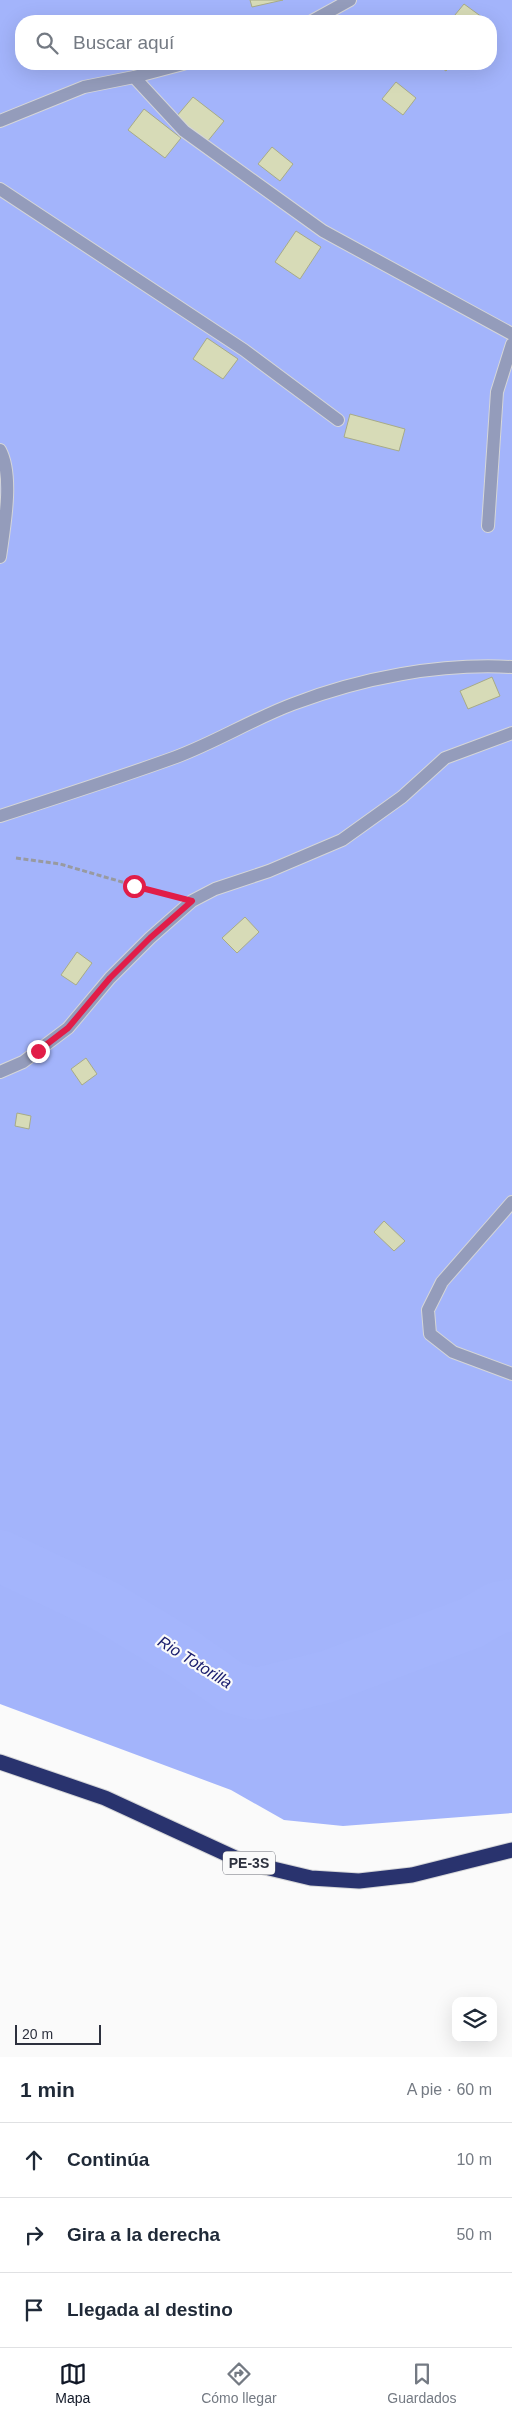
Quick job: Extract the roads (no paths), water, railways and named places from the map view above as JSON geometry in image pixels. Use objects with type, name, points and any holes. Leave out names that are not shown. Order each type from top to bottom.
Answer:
[{"type":"highway","name":"PE-3S","points":[[0,1762],[105,1798],[244,1862],[311,1878],[359,1881],[412,1875],[512,1850]]},
{"type":"street","points":[[323,15],[350,0]]},
{"type":"street","points":[[0,120],[84,86],[160,70]]},
{"type":"street","points":[[134,77],[184,131],[323,231],[512,334]]},
{"type":"street","points":[[0,188],[244,350],[338,420]]},
{"type":"street","points":[[488,526],[497,392],[512,344]]},
{"type":"street","points":[[0,450],[5,459],[7,508],[0,557]]},
{"type":"street","points":[[0,816],[178,756],[293,704],[350,686],[443,669],[479,665],[512,666]]},
{"type":"street","points":[[0,1072],[23,1062],[68,1028],[110,978],[150,938],[192,901],[215,889],[269,871],[342,840],[402,797],[445,758],[512,733]]},
{"type":"street","points":[[512,1202],[442,1282],[428,1310],[430,1334],[453,1352],[512,1374]]},
{"type":"waterway","name":"Rio Totorilla","points":[[0,1556],[105,1606],[184,1654],[231,1687],[256,1694],[326,1677],[471,1623],[497,1608],[512,1605]]}]
